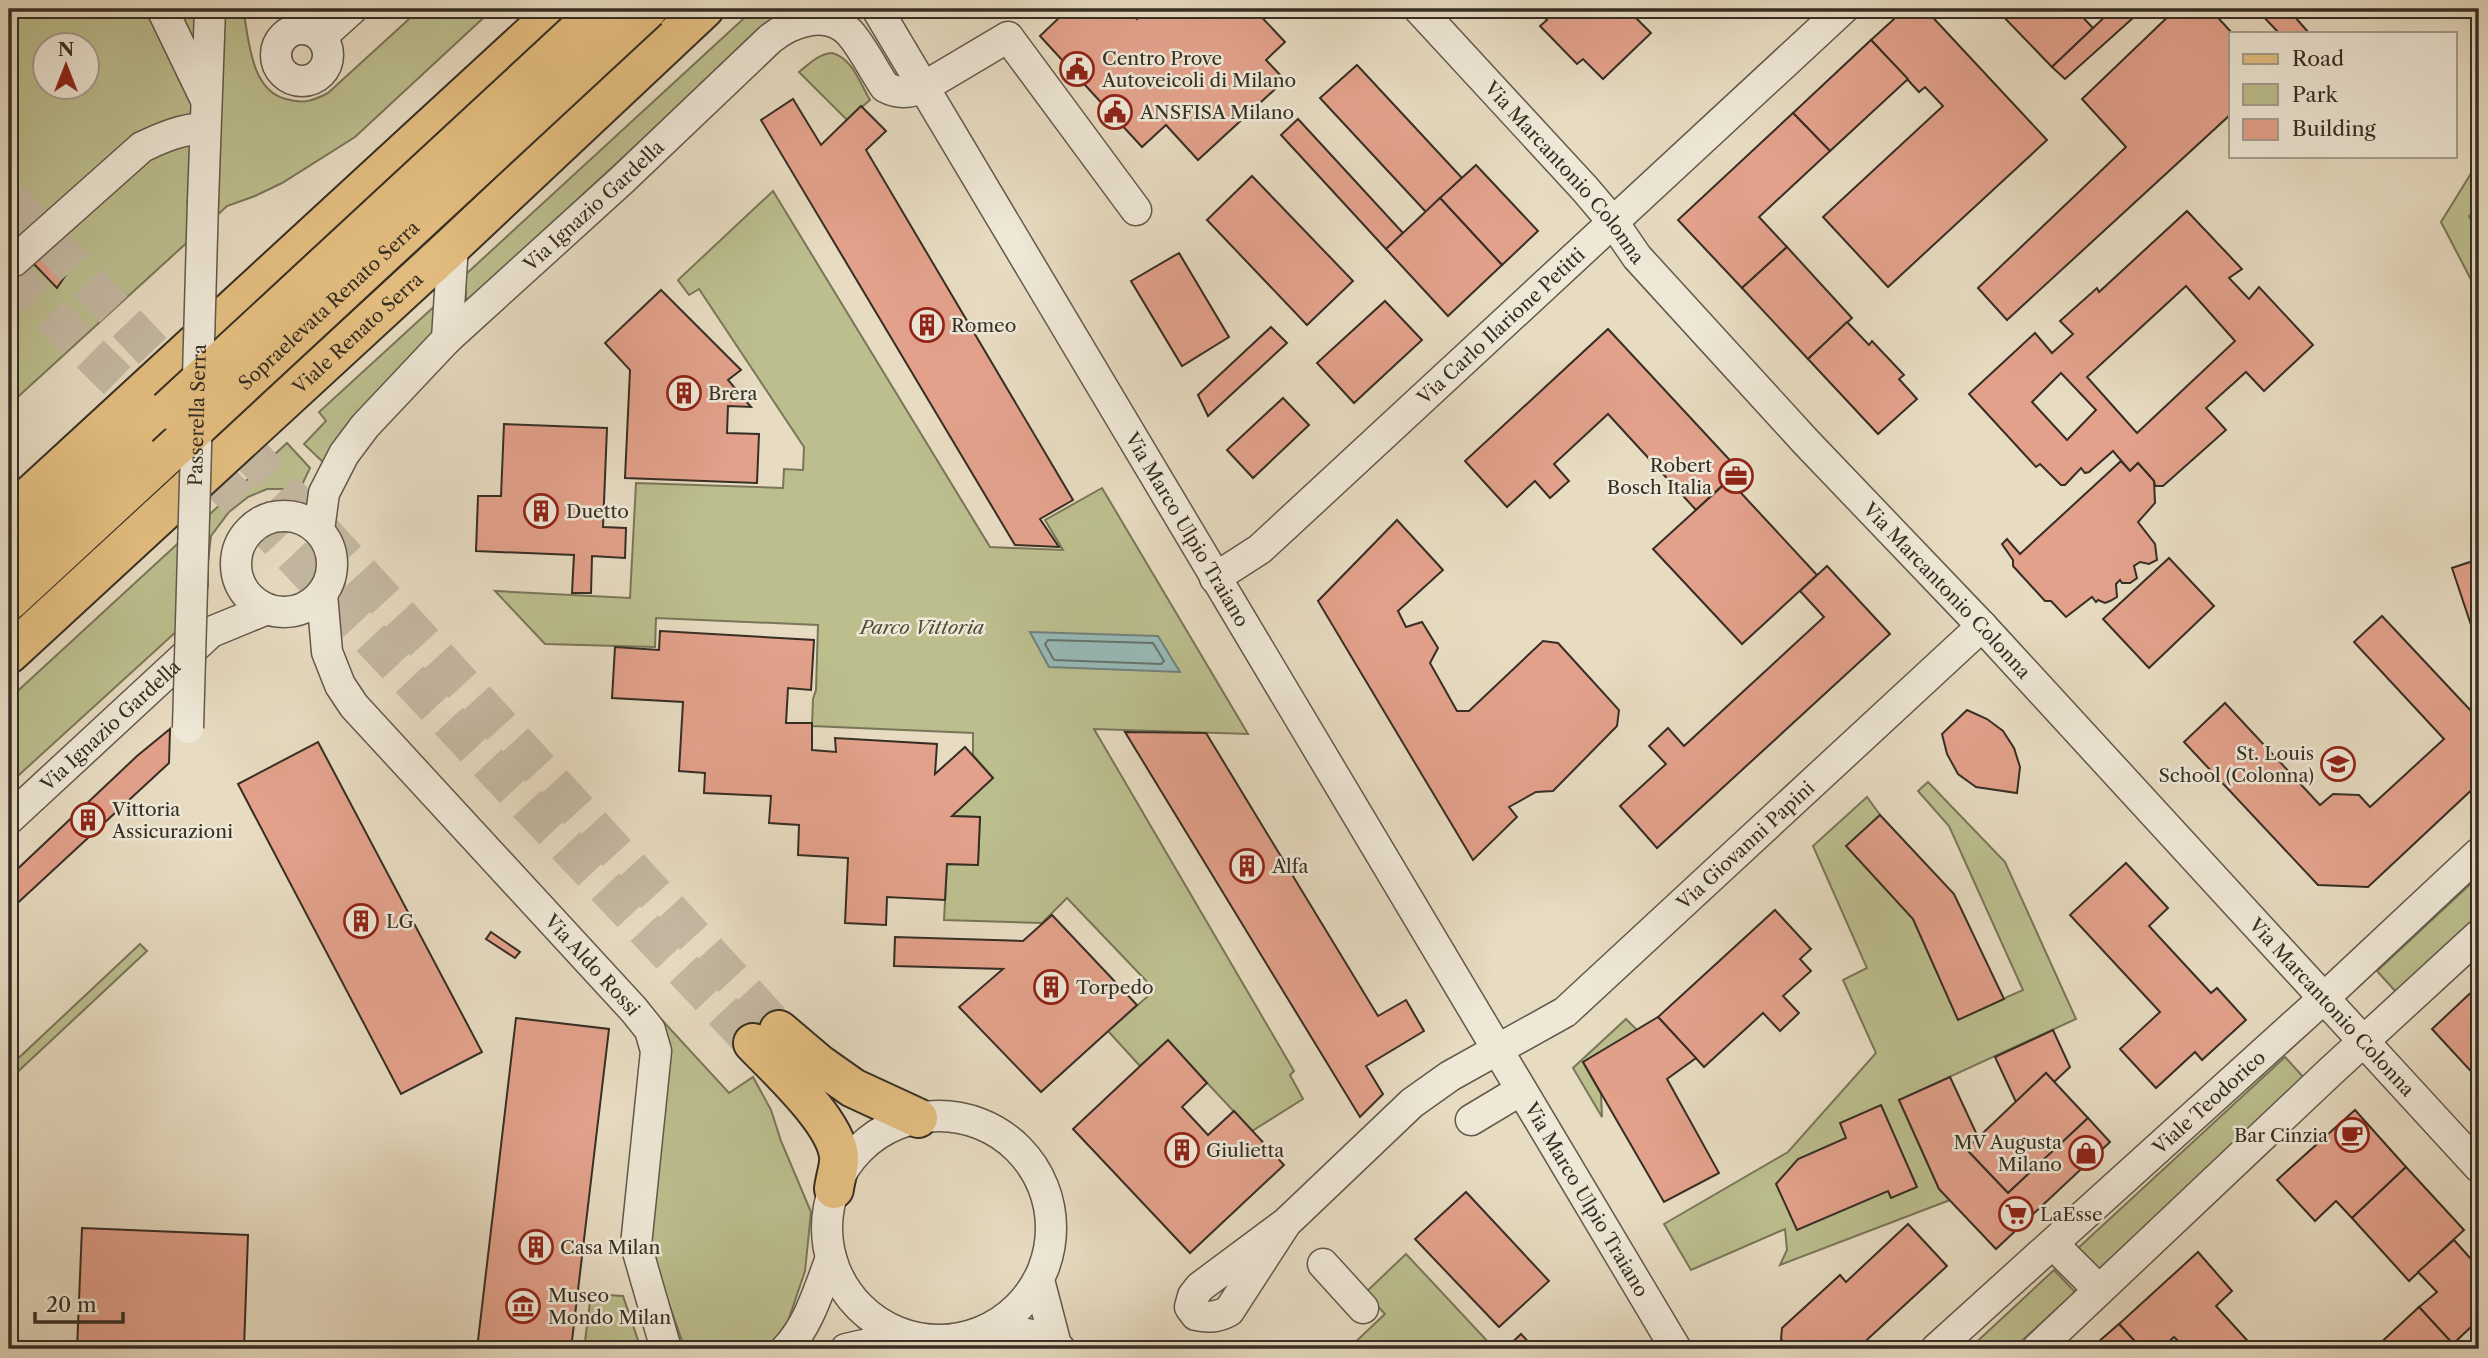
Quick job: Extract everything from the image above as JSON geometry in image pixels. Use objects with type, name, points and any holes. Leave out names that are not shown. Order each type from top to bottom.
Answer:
[{"type":"main road","points":[[9,515],[559,9]]},
{"type":"main road","name":"Sopraelevata Renato Serra","points":[[9,558],[601,9]]},
{"type":"main road","name":"Sopraelevata Renato Serra","points":[[9,601],[648,9]]},
{"type":"main road","name":"Viale Renato Serra","points":[[9,654],[453,245],[701,10]]},
{"type":"main road","points":[[9,524],[168,410]]},
{"type":"main road","points":[[9,647],[45,622],[166,456]]},
{"type":"main road","points":[[834,1189],[839,1157],[832,1135],[797,1090],[766,1036],[819,1065],[853,1088],[918,1118]]},
{"type":"street","points":[[14,261],[142,147],[188,129],[206,115],[162,9]]},
{"type":"street","name":"Passerella Serra","points":[[188,728],[210,9]]},
{"type":"street","points":[[321,37],[352,9]]},
{"type":"street","name":"Via Marco Ulpio Traiano","points":[[877,9],[1676,1349]]},
{"type":"street","name":"Via Marcantonio Colonna","points":[[1419,9],[1613,222],[1637,257],[1787,421],[1982,626],[2479,1167]]},
{"type":"street","name":"Via Carlo Ilarione Petitti","points":[[1215,578],[1260,549],[1843,9]]},
{"type":"street","name":"Via Ignazio Gardella","points":[[319,530],[324,493],[344,454],[365,426],[447,339],[622,180],[783,28],[814,19],[839,25],[849,32],[885,87],[893,92],[907,93],[922,88]]},
{"type":"street","points":[[922,88],[1008,37],[1136,210]]},
{"type":"street","points":[[447,339],[453,245]]},
{"type":"street","name":"Via Ignazio Gardella","points":[[9,819],[211,632],[238,574],[236,565],[240,544],[257,524],[273,517],[290,516],[304,520],[319,530],[329,545],[332,561],[330,578],[322,594],[304,608],[276,610],[211,632]]},
{"type":"street","points":[[238,574],[248,594],[276,610]]},
{"type":"street","name":"Via Aldo Rossi","points":[[322,594],[327,652],[340,685],[367,722],[635,1010],[650,1030],[656,1051],[636,1245],[666,1349]]},
{"type":"street","name":"Via Aldo Rossi","points":[[276,610],[327,652]]},
{"type":"street","name":"Via Giovanni Papini","points":[[1498,1051],[1565,1012],[1982,626]]},
{"type":"street","name":"Viale Teodorico","points":[[1936,1349],[2479,853]]},
{"type":"street","points":[[2036,1349],[2479,935]]},
{"type":"street","points":[[1286,1223],[1412,1103],[1450,1076],[1498,1051]]},
{"type":"street","points":[[1471,1120],[1521,1090]]},
{"type":"street","points":[[846,1349],[886,1340],[913,1338],[940,1341],[967,1337],[991,1328],[1019,1308],[1039,1280],[1051,1246],[1051,1210],[1039,1176],[1018,1147],[988,1127],[954,1116],[918,1118],[891,1127],[867,1142],[847,1164],[834,1189],[827,1223],[831,1258],[843,1286],[861,1309],[885,1327],[913,1338]]},
{"type":"street","points":[[2053,1244],[2098,1289]]},
{"type":"street","points":[[786,1349],[794,1341],[809,1314],[831,1258]]},
{"type":"street","points":[[1323,1264],[1363,1308]]},
{"type":"street","points":[[1039,1280],[1058,1347]]},
{"type":"street","points":[[991,1328],[1029,1335],[1058,1347]]},
{"type":"green space","points":[[9,9],[243,9],[253,61],[265,85],[274,94],[292,101],[303,101],[328,93],[420,9],[493,9],[355,137],[282,183],[227,206],[9,405]]},
{"type":"green space","points":[[754,9],[794,9],[780,13],[466,302],[465,275]]},
{"type":"green space","points":[[832,53],[850,66],[870,100],[847,120],[799,72],[818,57]]},
{"type":"green space","points":[[2475,167],[2479,172],[2479,208],[2469,216],[2479,237],[2479,295],[2441,222]]},
{"type":"green space","name":"Parco Vittoria","points":[[773,191],[990,547],[1063,550],[1045,520],[1102,488],[1248,734],[1094,729],[1294,1071],[1290,1075],[1303,1099],[1252,1131],[1168,1041],[1140,1066],[1108,1031],[1155,990],[1067,898],[1042,923],[944,920],[947,864],[978,865],[980,817],[952,816],[993,778],[973,755],[973,733],[812,726],[818,625],[656,618],[655,647],[545,644],[495,591],[630,598],[636,483],[783,488],[784,469],[803,470],[804,447],[699,289],[689,295],[678,280]]},
{"type":"green space","points":[[438,303],[439,327],[341,432],[325,464],[304,444],[326,421],[319,412]]},
{"type":"green space","points":[[287,443],[310,468],[300,489],[267,489],[248,497],[229,512],[211,536],[208,586],[200,610],[9,784],[9,699]]},
{"type":"green space","points":[[1928,782],[2005,862],[2076,1019],[1899,1100],[1939,1189],[1950,1200],[1780,1265],[1787,1250],[1785,1229],[1691,1270],[1664,1224],[1788,1152],[1876,1053],[1843,980],[1867,968],[1813,846],[1867,797],[1880,815],[1913,919],[1958,1019],[2023,990],[1949,826],[1918,791]]},
{"type":"green space","points":[[2479,876],[2479,917],[2397,993],[2377,971]]},
{"type":"green space","points":[[140,944],[147,951],[9,1080],[9,1067]]},
{"type":"green space","points":[[650,1007],[729,1093],[753,1077],[771,1110],[811,1212],[805,1271],[788,1321],[768,1349],[685,1349],[649,1248],[670,1046]]},
{"type":"green space","points":[[1626,1019],[1637,1030],[1583,1062],[1601,1094],[1602,1117],[1573,1068]]},
{"type":"green space","points":[[2285,1057],[2305,1079],[2096,1272],[2076,1250]]},
{"type":"green space","points":[[1406,1254],[1490,1344],[1485,1349],[1348,1349],[1385,1314],[1365,1293]]},
{"type":"green space","points":[[2054,1270],[2075,1292],[2013,1349],[1969,1349]]},
{"type":"green space","points":[[591,1294],[623,1296],[641,1349],[584,1349]]},
{"type":"water","points":[[1030,632],[1158,636],[1180,672],[1049,667]]},
{"type":"building","points":[[1057,9],[1127,9],[1137,19],[1148,9],[1254,9],[1285,42],[1266,60],[1285,80],[1198,160],[1166,125],[1142,147],[1040,36],[1062,15]]},
{"type":"building","points":[[1536,9],[1627,9],[1651,33],[1603,79],[1583,59],[1577,64],[1540,26],[1547,20]]},
{"type":"building","points":[[1905,9],[1925,9],[2047,140],[1888,287],[1823,217],[1943,106],[1925,87],[1919,92],[1871,40]]},
{"type":"building","points":[[1996,9],[2075,9],[2093,28],[2052,67]]},
{"type":"building","points":[[2113,9],[2143,9],[2065,79],[2052,67]]},
{"type":"building","points":[[2176,9],[2210,9],[2231,32],[2229,116],[2007,320],[1978,288],[2126,147],[2082,99]]},
{"type":"building","points":[[2256,9],[2288,9],[2308,32],[2278,32]]},
{"type":"building","points":[[1871,40],[1908,79],[1830,151],[1793,113]]},
{"type":"building","points":[[1357,65],[1462,178],[1426,212],[1320,98]]},
{"type":"building","name":"Romeo","points":[[793,99],[821,145],[861,106],[886,131],[866,150],[1073,500],[1040,519],[1059,547],[1015,545],[761,120]]},
{"type":"building","points":[[1793,113],[1830,151],[1759,217],[1787,247],[1742,288],[1678,220]]},
{"type":"building","points":[[1298,119],[1403,233],[1386,249],[1281,135]]},
{"type":"building","points":[[1476,165],[1538,231],[1502,265],[1440,198]]},
{"type":"building","points":[[1252,176],[1353,281],[1307,325],[1207,220]]},
{"type":"building","points":[[1440,198],[1502,265],[1448,316],[1386,249]]},
{"type":"building","points":[[2187,211],[2242,269],[2229,278],[2249,299],[2259,287],[2313,345],[2264,391],[2246,372],[2206,408],[2226,430],[2163,486],[2155,486],[2154,481],[2138,463],[2130,471],[2113,451],[2089,472],[2085,473],[2081,468],[2065,485],[2061,485],[2040,464],[2036,467],[1969,394],[2035,333],[2052,353],[2073,334],[2060,321],[2097,288],[2099,292]],"holes":[[[2186,286],[2235,341],[2137,433],[2087,377]],[[2061,373],[2096,410],[2067,440],[2032,402]]]},
{"type":"building","points":[[51,246],[71,267],[57,288],[32,262]]},
{"type":"building","points":[[1787,247],[1852,318],[1808,359],[1742,288]]},
{"type":"building","points":[[1179,253],[1229,337],[1182,366],[1131,281]]},
{"type":"building","name":"Brera","points":[[661,290],[741,370],[728,380],[751,407],[728,406],[727,433],[759,434],[757,483],[625,478],[630,370],[605,343]]},
{"type":"building","points":[[1385,301],[1422,340],[1354,403],[1317,363]]},
{"type":"building","points":[[1847,322],[1869,345],[1872,341],[1904,375],[1899,379],[1917,399],[1878,434],[1808,359]]},
{"type":"building","points":[[1271,327],[1287,343],[1208,416],[1198,395]]},
{"type":"building","points":[[1608,329],[1739,470],[1696,510],[1608,414],[1554,464],[1569,481],[1550,498],[1535,481],[1507,507],[1465,461]]},
{"type":"building","points":[[1283,398],[1309,425],[1253,478],[1227,450]]},
{"type":"building","name":"Duetto","points":[[504,424],[607,428],[603,527],[626,528],[625,558],[592,556],[591,593],[572,593],[574,555],[476,551],[478,496],[501,496]]},
{"type":"building","points":[[2121,461],[2130,471],[2138,463],[2154,481],[2155,503],[2138,522],[2155,544],[2157,560],[2149,564],[2140,562],[2134,566],[2137,578],[2130,583],[2122,583],[2120,580],[2116,584],[2117,597],[2105,603],[2098,600],[2096,602],[2092,597],[2066,617],[2051,601],[2045,601],[2013,566],[2013,560],[2002,544],[2007,539],[2020,554]]},
{"type":"building","points":[[1729,480],[1817,575],[1742,644],[1653,549]]},
{"type":"building","points":[[1397,520],[1443,570],[1398,611],[1406,627],[1422,622],[1438,648],[1430,663],[1457,711],[1469,711],[1543,641],[1558,643],[1619,710],[1617,726],[1553,791],[1536,792],[1509,807],[1517,817],[1473,860],[1318,601]]},
{"type":"building","points":[[2169,558],[2214,606],[2149,668],[2103,619]]},
{"type":"building","points":[[2479,559],[2479,649],[2452,568]]},
{"type":"building","points":[[1827,566],[1890,634],[1657,848],[1620,806],[1666,764],[1649,746],[1668,728],[1684,746],[1824,617],[1800,591]]},
{"type":"building","points":[[2382,616],[2473,713],[2479,707],[2479,783],[2368,887],[2318,885],[2184,742],[2225,703],[2320,805],[2333,794],[2359,795],[2370,807],[2444,739],[2354,642]]},
{"type":"building","points":[[660,631],[814,640],[811,690],[788,688],[786,723],[812,723],[812,750],[836,752],[835,738],[937,744],[935,774],[965,747],[993,778],[952,816],[980,817],[978,865],[947,864],[945,900],[887,897],[886,925],[845,923],[848,858],[798,855],[799,825],[769,823],[771,796],[704,793],[705,773],[679,771],[683,702],[612,698],[615,647],[659,650]]},
{"type":"building","points":[[1967,710],[1987,719],[2003,731],[2014,748],[2020,767],[2017,793],[1976,787],[1958,774],[1947,754],[1942,734]]},
{"type":"building","name":"Vittoria Assicurazioni","points":[[170,729],[169,763],[9,911],[9,877],[137,756]]},
{"type":"building","name":"Alfa","points":[[1125,732],[1206,733],[1378,1016],[1406,1000],[1424,1031],[1366,1066],[1383,1094],[1360,1117]]},
{"type":"building","name":"LG","points":[[318,742],[482,1052],[401,1094],[238,784]]},
{"type":"building","points":[[1880,815],[1954,894],[2004,999],[1958,1020],[1913,919],[1846,846]]},
{"type":"building","points":[[2126,863],[2168,908],[2149,926],[2211,993],[2217,988],[2246,1020],[2202,1060],[2195,1052],[2156,1088],[2120,1049],[2160,1012],[2070,915]]},
{"type":"building","points":[[1775,910],[1811,949],[1800,959],[1811,971],[1783,996],[1799,1013],[1780,1031],[1763,1013],[1704,1067],[1658,1017]]},
{"type":"building","name":"Torpedo","points":[[1052,915],[1137,1005],[1041,1092],[959,1007],[1003,969],[894,966],[895,937],[1023,941]]},
{"type":"building","points":[[491,932],[520,952],[515,958],[486,939]]},
{"type":"building","points":[[2479,985],[2479,1080],[2432,1029]]},
{"type":"building","points":[[1658,1017],[1696,1058],[1667,1079],[1719,1173],[1664,1202],[1583,1062]]},
{"type":"building","name":"Casa Milan","points":[[516,1018],[609,1029],[571,1349],[477,1349]]},
{"type":"building","points":[[2053,1030],[2070,1067],[2054,1082],[2046,1073],[2016,1102],[1995,1057]]},
{"type":"building","name":"Giulietta","points":[[1168,1040],[1207,1083],[1182,1107],[1208,1135],[1234,1111],[1284,1165],[1190,1253],[1073,1129]]},
{"type":"building","points":[[2046,1073],[2088,1118],[2008,1193],[1966,1149]]},
{"type":"building","points":[[1950,1077],[1978,1137],[1966,1149],[2008,1193],[2088,1118],[2110,1142],[1996,1249],[1939,1189],[1899,1100]]},
{"type":"building","points":[[1881,1105],[1917,1187],[1891,1198],[1888,1191],[1797,1230],[1776,1184],[1798,1159],[1846,1138],[1840,1123]]},
{"type":"building","points":[[2355,1110],[2406,1167],[2352,1218],[2336,1201],[2315,1221],[2277,1180]]},
{"type":"building","points":[[2406,1167],[2464,1230],[2409,1281],[2352,1218]]},
{"type":"building","points":[[1466,1192],[1549,1281],[1499,1327],[1415,1239]]},
{"type":"building","points":[[1908,1224],[1947,1266],[1857,1349],[1791,1349],[1781,1339],[1782,1328],[1840,1275],[1846,1282]]},
{"type":"building","points":[[82,1228],[248,1235],[244,1349],[77,1349]]},
{"type":"building","points":[[2454,1240],[2479,1268],[2479,1334],[2472,1326],[2453,1344],[2419,1307],[2437,1292],[2418,1272]]},
{"type":"building","points":[[2198,1252],[2232,1291],[2216,1306],[2255,1349],[2186,1349],[2174,1337],[2161,1349],[2142,1349],[2119,1324]]},
{"type":"building","points":[[2419,1307],[2453,1344],[2446,1349],[2375,1348]]},
{"type":"building","points":[[2119,1324],[2142,1349],[2090,1349]]},
{"type":"building","points":[[1521,1334],[1535,1349],[1505,1349]]},
{"type":"tunnel","points":[[9,199],[271,476],[779,1030]]},
{"type":"tunnel","points":[[9,274],[260,521],[753,1043]]},
{"type":"place","name":"Centro Prove Autoveicoli di Milano","points":[[1077,69]]},
{"type":"place","name":"ANSFISA Milano","points":[[1115,112]]},
{"type":"place","name":"Romeo","points":[[927,325]]},
{"type":"place","name":"Brera","points":[[684,393]]},
{"type":"place","name":"Robert Bosch Italia","points":[[1736,476]]},
{"type":"place","name":"Duetto","points":[[541,511]]},
{"type":"place","name":"St. Louis School (Colonna)","points":[[2338,764]]},
{"type":"place","name":"Vittoria Assicurazioni","points":[[88,820]]},
{"type":"place","name":"Alfa","points":[[1247,866]]},
{"type":"place","name":"LG","points":[[361,921]]},
{"type":"place","name":"Torpedo","points":[[1051,987]]},
{"type":"place","name":"Bar Cinzia","points":[[2352,1135]]},
{"type":"place","name":"Giulietta","points":[[1182,1150]]},
{"type":"place","name":"MV Augusta Milano","points":[[2086,1153]]},
{"type":"place","name":"LaEsse","points":[[2016,1214]]},
{"type":"place","name":"Casa Milan","points":[[536,1247]]},
{"type":"place","name":"Museo Mondo Milan","points":[[523,1306]]}]
